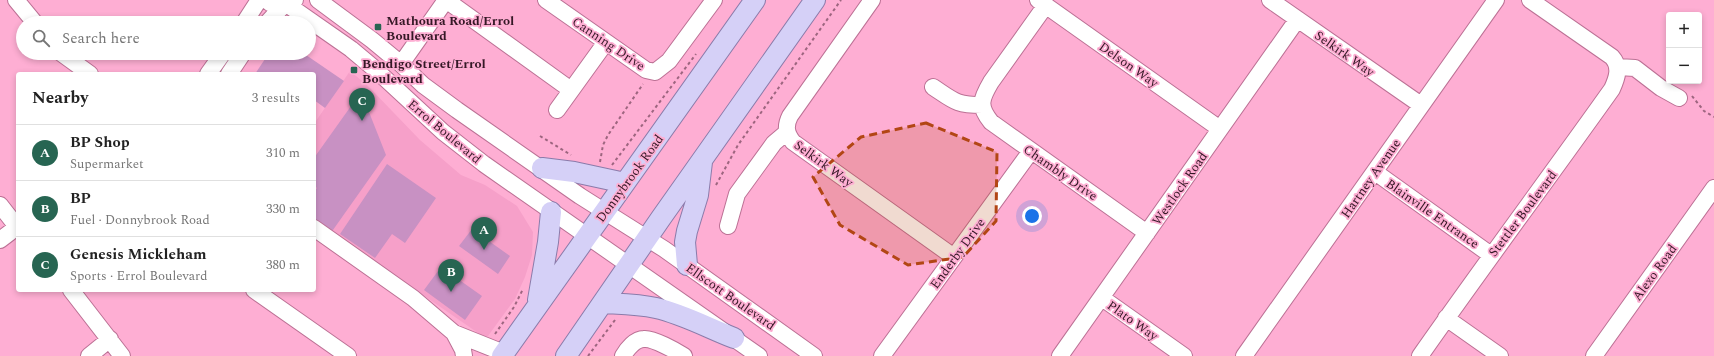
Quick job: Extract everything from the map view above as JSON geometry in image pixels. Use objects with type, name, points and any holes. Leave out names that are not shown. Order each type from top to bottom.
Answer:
[{"type":"main road","name":"Donnybrook Road","points":[[497,352],[535,310],[755,0]]},
{"type":"main road","points":[[566,356],[647,238],[815,0]]},
{"type":"main road","points":[[687,264],[685,242],[698,195],[703,160]]},
{"type":"main road","points":[[542,168],[574,172],[625,184]]},
{"type":"main road","points":[[535,310],[541,289],[551,212]]},
{"type":"main road","points":[[603,303],[637,304],[657,308],[677,314],[734,338]]},
{"type":"street","points":[[16,0],[29,16]]},
{"type":"street","points":[[249,16],[259,0]]},
{"type":"street","name":"Errol Boulevard","points":[[266,0],[276,6],[288,4],[305,16]]},
{"type":"street","name":"Errol Boulevard","points":[[318,0],[401,64],[423,85],[605,211]]},
{"type":"street","points":[[401,64],[446,0],[571,90]]},
{"type":"street","name":"Canning Drive","points":[[546,0],[646,70],[655,72],[669,61],[714,0]]},
{"type":"street","name":"Selkirk Way","points":[[872,0],[790,116],[786,124],[787,132],[793,142],[954,257]]},
{"type":"street","name":"Selkirk Way","points":[[1270,0],[1421,105]]},
{"type":"street","name":"Hartney Avenue","points":[[1244,356],[1496,0]]},
{"type":"street","points":[[1530,0],[1612,57],[1618,67],[1635,68],[1660,88],[1684,95]]},
{"type":"street","points":[[933,87],[956,102],[967,105],[982,105],[983,95],[1042,3]]},
{"type":"street","name":"Delson Way","points":[[1042,3],[1220,129]]},
{"type":"street","points":[[275,16],[288,4]]},
{"type":"street","name":"Westlock Road","points":[[1060,356],[1297,20]]},
{"type":"street","name":"Errol Boulevard","points":[[316,24],[351,49],[443,132],[484,164],[629,265]]},
{"type":"street","points":[[557,110],[606,42]]},
{"type":"street","points":[[71,60],[87,72]]},
{"type":"street","points":[[209,72],[218,60]]},
{"type":"street","points":[[230,72],[238,60]]},
{"type":"street","name":"Stettler Boulevard","points":[[1420,356],[1491,255],[1522,215],[1612,89],[1616,80],[1618,67]]},
{"type":"street","name":"Chambly Drive","points":[[982,105],[984,114],[991,122],[1147,233]]},
{"type":"street","points":[[728,226],[737,194],[774,143],[787,132]]},
{"type":"street","name":"Enderby Drive","points":[[882,356],[1031,150]]},
{"type":"street","name":"Blainville Entrance","points":[[1375,172],[1491,255]]},
{"type":"street","name":"Alexo Road","points":[[1594,356],[1714,188]]},
{"type":"street","points":[[0,205],[16,225]]},
{"type":"street","name":"Ellscott Boulevard","points":[[605,211],[687,264],[814,356]]},
{"type":"street","points":[[0,240],[16,228]]},
{"type":"street","points":[[316,229],[413,298],[454,333],[497,352]]},
{"type":"street","points":[[629,265],[759,356]]},
{"type":"street","points":[[73,292],[122,356]]},
{"type":"street","points":[[257,292],[348,356]]},
{"type":"street","name":"Plato Way","points":[[1102,298],[1184,356]]},
{"type":"street","points":[[1446,318],[1500,356]]},
{"type":"street","points":[[454,333],[463,350],[464,356]]},
{"type":"street","points":[[623,356],[632,345],[644,338],[665,346],[684,356]]},
{"type":"street","points":[[88,356],[110,339]]},
{"type":"path","points":[[714,189],[738,145],[841,0]]},
{"type":"path","points":[[638,80],[644,84],[608,135],[603,145],[599,164],[612,165],[699,49]]},
{"type":"path","points":[[1684,95],[1714,117]]},
{"type":"path","points":[[540,136],[574,157]]},
{"type":"path","points":[[497,352],[523,288]]},
{"type":"path","points":[[588,356],[616,319]]},
{"type":"highlighted area","points":[[926,123],[997,152],[996,221],[963,257],[908,265],[840,225],[813,177],[861,137]]},
{"type":"shaded area","points":[[350,71],[367,85],[420,140],[461,175],[485,185],[517,206],[533,232],[532,255],[525,277],[515,299],[488,336],[484,337],[316,221],[316,121]]},
{"type":"building","points":[[264,60],[313,60],[344,81],[325,108],[316,101],[316,72],[256,72]]},
{"type":"building","points":[[356,99],[367,107],[386,155],[328,237],[316,228],[316,155]]},
{"type":"building","points":[[387,164],[436,198],[405,243],[392,234],[375,258],[340,234]]},
{"type":"building","points":[[472,229],[510,256],[498,274],[459,246]]},
{"type":"building","points":[[441,267],[482,296],[465,320],[424,290]]},
{"type":"place","name":"Mathoura Road/Errol Boulevard","points":[[378,27]]},
{"type":"place","name":"Bendigo Street/Errol Boulevard","points":[[354,70]]},
{"type":"place","name":"Genesis Mickleham","points":[[362,121]]},
{"type":"place","name":"BP Shop","points":[[484,250]]},
{"type":"place","name":"BP","points":[[451,292]]}]
